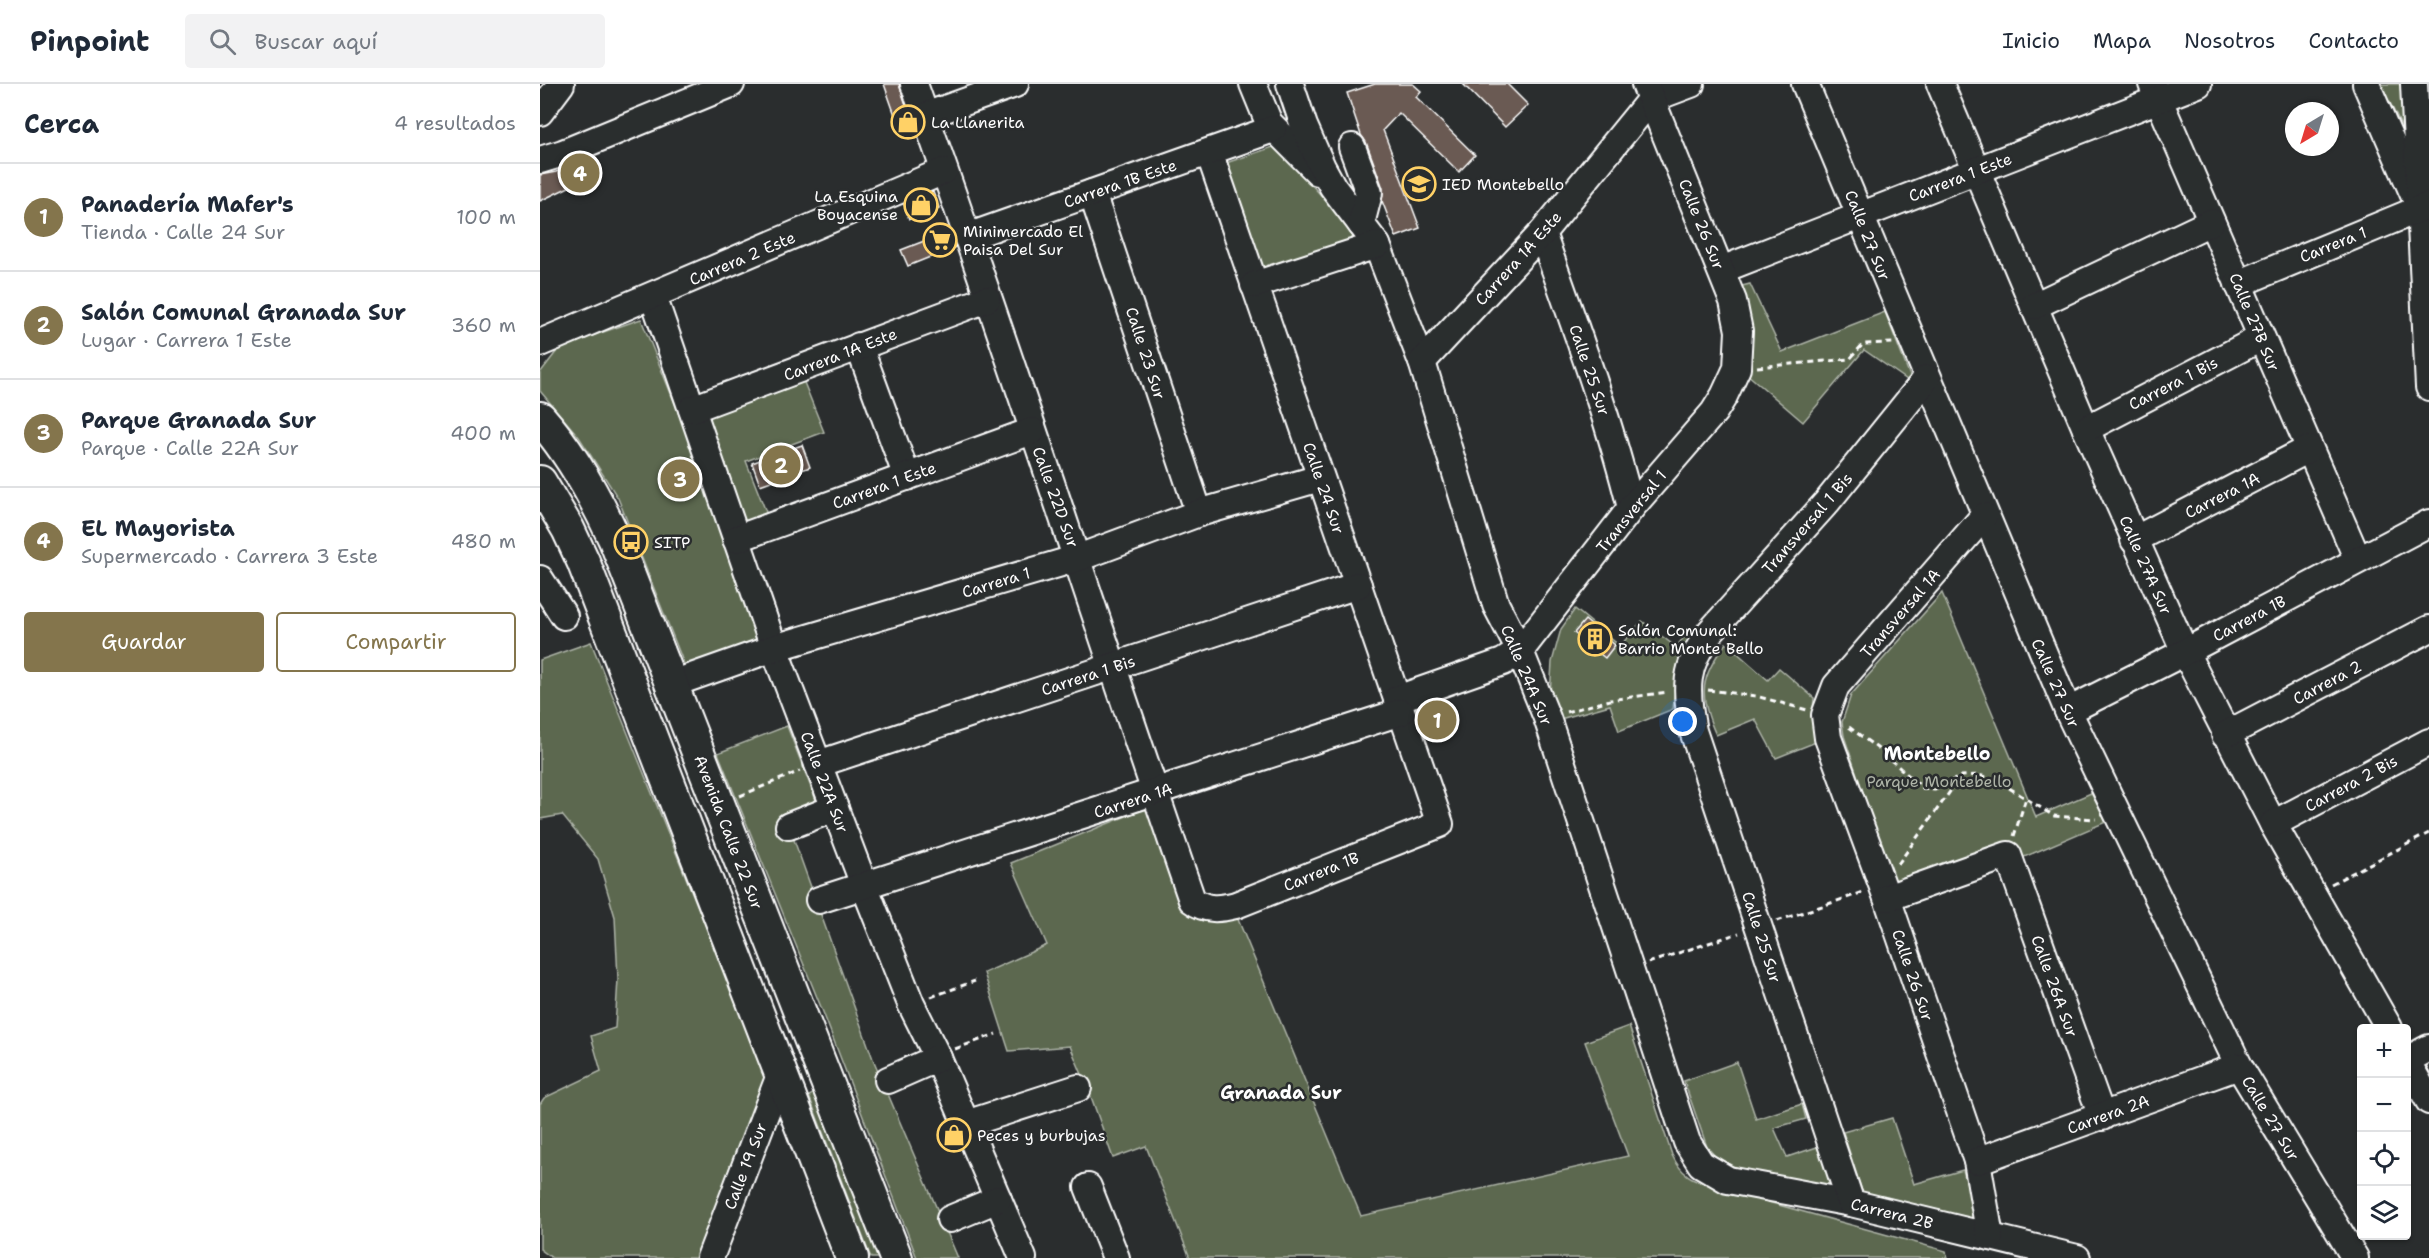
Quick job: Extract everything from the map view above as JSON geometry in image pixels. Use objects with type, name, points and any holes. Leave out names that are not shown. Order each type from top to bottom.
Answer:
[{"type":"main road","name":"Avenida Calle 22 Sur","points":[[540,418],[576,466],[615,540],[896,1258]]},
{"type":"main road","points":[[542,489],[568,530],[583,561],[852,1258]]},
{"type":"street","points":[[540,112],[561,84]]},
{"type":"street","points":[[540,160],[563,153],[731,84]]},
{"type":"street","name":"Calle 22D Sur","points":[[914,84],[1032,431],[1078,558],[1112,666],[1192,900],[1201,907]]},
{"type":"street","points":[[925,116],[1015,84]]},
{"type":"street","name":"Calle 24A Sur","points":[[1253,84],[1273,129],[1333,187],[1377,245],[1422,362],[1496,606],[1520,651],[1547,718],[1687,1142],[1695,1158],[1708,1169]]},
{"type":"street","name":"Calle 24A Sur","points":[[1290,84],[1311,142],[1333,187]]},
{"type":"street","points":[[1648,92],[1691,84]]},
{"type":"street","name":"Calle 27 Sur","points":[[1805,84],[1984,516],[2068,711],[2239,1066],[2355,1258]]},
{"type":"street","name":"Calle 27A Sur","points":[[1940,84],[2086,429],[2185,652],[2225,735],[2273,825],[2386,1024]]},
{"type":"street","name":"Carrera 1 Este","points":[[1721,270],[1976,171],[2155,92],[2198,84]]},
{"type":"street","points":[[2366,84],[2425,207]]},
{"type":"street","points":[[2414,84],[2425,207],[2429,387]]},
{"type":"street","name":"Carrera 1A Este","points":[[1422,362],[1542,233],[1648,92]]},
{"type":"street","name":"Calle 26 Sur","points":[[1648,92],[1733,301],[1739,331],[1737,368]]},
{"type":"street","name":"Calle 27B Sur","points":[[2155,92],[2358,560]]},
{"type":"street","name":"Carrera 1B Este","points":[[967,237],[1273,129]]},
{"type":"street","points":[[1352,147],[1370,193],[1361,224]]},
{"type":"street","name":"Calle 24 Sur","points":[[1209,152],[1440,824]]},
{"type":"street","name":"Carrera 2 Este","points":[[540,343],[944,171]]},
{"type":"street","name":"Calle 23 Sur","points":[[1092,193],[1199,513]]},
{"type":"street","name":"Carrera 1","points":[[2238,284],[2425,207]]},
{"type":"street","points":[[2034,306],[2211,222]]},
{"type":"street","name":"Calle 25 Sur","points":[[1542,233],[1617,451],[1631,508]]},
{"type":"street","points":[[1254,285],[1377,245]]},
{"type":"street","name":"Calle 22A Sur","points":[[653,296],[774,648],[864,885],[911,1004],[937,1057],[1023,1258]]},
{"type":"street","name":"Carrera 1A Este","points":[[692,409],[987,299]]},
{"type":"street","name":"Carrera 1 Bis","points":[[2086,429],[2261,338]]},
{"type":"street","points":[[859,346],[907,477]]},
{"type":"street","name":"Transversal 1","points":[[1520,651],[1631,508],[1714,412],[1737,368]]},
{"type":"street","name":"Transversal 1 Bis","points":[[1690,668],[1694,654],[1710,632],[1827,502],[1927,378]]},
{"type":"street","name":"Carrera 1 Este","points":[[736,539],[1032,431]]},
{"type":"street","name":"Carrera 1A","points":[[2134,540],[2309,449]]},
{"type":"street","name":"Carrera 1","points":[[672,684],[774,648],[1078,558],[1199,513],[1320,478]]},
{"type":"street","name":"Transversal 1A","points":[[1825,715],[1836,686],[1984,516]]},
{"type":"street","name":"Carrera 1B","points":[[2068,711],[2429,523]]},
{"type":"street","points":[[540,579],[564,616]]},
{"type":"street","name":"Carrera 1 Bis","points":[[818,764],[1358,585]]},
{"type":"street","name":"Carrera 2","points":[[2225,735],[2429,628]]},
{"type":"street","name":"Carrera 1A","points":[[819,900],[1155,793],[1399,706],[1503,662],[1520,651]]},
{"type":"street","name":"Calle 25 Sur","points":[[1690,668],[1689,702],[1693,731],[1851,1203]]},
{"type":"street","name":"Calle 26 Sur","points":[[1825,715],[1832,748],[1977,1161],[1990,1237]]},
{"type":"street","name":"Carrera 2 Bis","points":[[2273,825],[2429,742]]},
{"type":"street","points":[[789,826],[835,808]]},
{"type":"street","name":"Carrera 1B","points":[[1201,907],[1220,909],[1236,905],[1440,824]]},
{"type":"street","points":[[1884,892],[2008,855]]},
{"type":"street","name":"Calle 26A Sur","points":[[2008,855],[2102,1117]]},
{"type":"street","points":[[2411,1058],[2429,1048]]},
{"type":"street","points":[[888,1080],[937,1057]]},
{"type":"street","name":"Carrera 2A","points":[[1977,1161],[2239,1066]]},
{"type":"street","points":[[2411,1067],[2429,1101]]},
{"type":"street","name":"Calle 19 Sur","points":[[710,1258],[780,1075]]},
{"type":"street","points":[[966,1124],[1078,1088]]},
{"type":"street","name":"Carrera 2B","points":[[1708,1169],[1728,1180],[1851,1203],[2077,1258]]},
{"type":"street","points":[[1088,1187],[1116,1258]]},
{"type":"street","points":[[950,1219],[998,1200]]},
{"type":"path","points":[[1737,368],[1850,359],[1863,344],[1912,343]]},
{"type":"path","points":[[733,799],[818,764]]},
{"type":"path","points":[[1884,892],[1961,776]]},
{"type":"path","points":[[2008,855],[2026,798]]},
{"type":"path","points":[[2311,894],[2429,833]]},
{"type":"path","points":[[911,1004],[975,981]]},
{"type":"path","points":[[937,1057],[996,1034]]},
{"type":"green space","points":[[2381,84],[2402,84],[2405,134]]},
{"type":"green space","points":[[1276,146],[1363,241],[1264,274],[1223,164]]},
{"type":"green space","points":[[1750,284],[1782,352],[1885,312],[1913,384],[1864,350],[1803,422],[1747,374],[1738,287]]},
{"type":"green space","points":[[641,319],[684,426],[803,380],[824,432],[746,461],[768,517],[722,536],[762,641],[686,669],[618,498],[579,437],[540,391],[540,373],[560,347]]},
{"type":"green space","name":"Parque Montebello","points":[[1942,593],[2036,817],[2091,793],[2106,822],[2017,860],[1894,884],[1844,736],[1842,722],[1851,695]]},
{"type":"green space","points":[[1575,609],[1620,646],[1642,621],[1676,647],[1685,636],[1691,641],[1678,674],[1673,709],[1619,731],[1610,705],[1560,719],[1550,696],[1552,662],[1561,629]]},
{"type":"green space","points":[[591,642],[766,1076],[697,1258],[552,1258],[540,1249],[540,1104],[544,1098],[601,1071],[591,1036],[615,1028],[618,979],[615,917],[598,859],[562,815],[540,819],[540,660]]},
{"type":"green space","points":[[1726,643],[1768,680],[1779,668],[1814,698],[1813,711],[1821,740],[1776,758],[1755,719],[1716,735],[1706,709],[1704,687],[1711,666]]},
{"type":"green space","points":[[787,726],[821,813],[789,826],[873,1059],[958,1258],[917,1258],[823,1012],[718,753]]},
{"type":"green space","points":[[1151,806],[1189,911],[1202,920],[1237,917],[1361,1216],[1628,1156],[1585,1042],[1629,1026],[1672,1155],[1685,1173],[1717,1188],[1946,1251],[1947,1258],[1190,1258],[1146,1146],[1113,1158],[1070,1046],[1009,1051],[984,973],[1047,945],[1011,863]]},
{"type":"green space","points":[[1737,1062],[1756,1119],[1802,1104],[1806,1119],[1774,1128],[1787,1157],[1817,1147],[1830,1175],[1829,1185],[1824,1189],[1728,1165],[1707,1147],[1684,1081]]},
{"type":"green space","points":[[825,1087],[889,1258],[871,1258],[809,1096]]},
{"type":"green space","points":[[1892,1118],[1914,1184],[1963,1170],[1978,1225],[1863,1194],[1843,1132]]},
{"type":"building","points":[[884,84],[899,84],[914,128],[901,132]]},
{"type":"building","points":[[1375,84],[1413,84],[1421,91],[1416,97],[1475,155],[1459,172],[1399,113],[1383,130],[1420,228],[1396,237],[1382,201],[1383,188],[1347,93]]},
{"type":"building","points":[[1463,84],[1507,84],[1528,105],[1505,127]]},
{"type":"building","points":[[586,160],[594,179],[573,185],[540,201],[540,175],[556,172]]},
{"type":"building","name":"La Esquina Boyacense","points":[[933,192],[939,208],[909,219],[904,204]]},
{"type":"building","name":"Minimercado El Paisa Del Sur","points":[[950,231],[955,247],[908,266],[901,250]]},
{"type":"building","points":[[802,445],[810,467],[760,485],[752,463]]},
{"type":"building","name":"Salón Comunal: Barrio Monte Bello","points":[[1585,620],[1615,645],[1605,658],[1574,633]]},
{"type":"building","points":[[1445,703],[1454,729],[1429,738],[1420,711]]},
{"type":"place","name":"La Llanerita","points":[[908,122]]},
{"type":"place","name":"EL Mayorista","points":[[580,173]]},
{"type":"place","name":"IED Montebello","points":[[1419,184]]},
{"type":"place","name":"La Esquina Boyacense","points":[[921,205]]},
{"type":"place","name":"Minimercado El Paisa Del Sur","points":[[940,240]]},
{"type":"place","name":"Salón Comunal Granada Sur","points":[[781,465]]},
{"type":"place","name":"Parque Granada Sur","points":[[680,479]]},
{"type":"place","name":"SITP","points":[[631,542]]},
{"type":"place","name":"Salón Comunal: Barrio Monte Bello","points":[[1595,639]]},
{"type":"place","name":"Panadería Mafer's","points":[[1437,720]]},
{"type":"place","name":"Peces y burbujas","points":[[954,1135]]},
{"type":"district","name":"Montebello","points":[[1937,754]]},
{"type":"district","name":"Granada Sur","points":[[1281,1093]]}]
